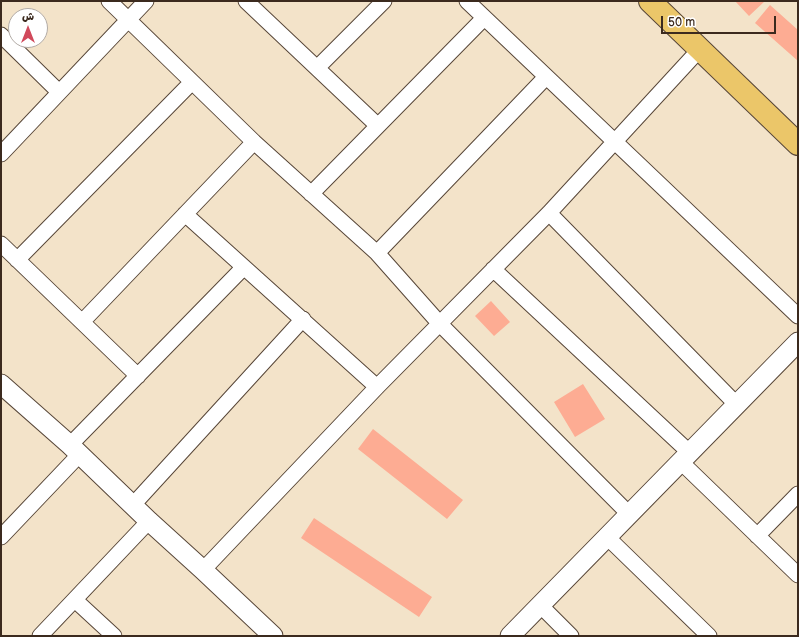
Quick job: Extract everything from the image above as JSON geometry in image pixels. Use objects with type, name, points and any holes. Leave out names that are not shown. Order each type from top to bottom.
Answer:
[{"type":"main road","points":[[650,1],[798,144]]},
{"type":"street","points":[[109,1],[191,83],[377,253],[440,324],[629,514]]},
{"type":"street","points":[[1,154],[146,1]]},
{"type":"street","points":[[246,1],[262,6],[318,67],[378,125]]},
{"type":"street","points":[[318,67],[384,1]]},
{"type":"street","points":[[467,1],[616,141],[798,316]]},
{"type":"street","points":[[311,194],[484,18]]},
{"type":"street","points":[[1,35],[59,92]]},
{"type":"street","points":[[203,570],[378,387],[549,213],[700,49]]},
{"type":"street","points":[[377,253],[546,76]]},
{"type":"street","points":[[17,260],[191,83]]},
{"type":"street","points":[[82,322],[254,142]]},
{"type":"street","points":[[549,213],[737,405]]},
{"type":"street","points":[[185,214],[378,387]]},
{"type":"street","points":[[1,244],[138,376]]},
{"type":"street","points":[[1,537],[138,376],[244,267]]},
{"type":"street","points":[[492,270],[686,458],[757,536],[798,575]]},
{"type":"street","points":[[132,506],[302,319]]},
{"type":"street","points":[[510,636],[606,536],[686,458],[798,342]]},
{"type":"street","points":[[3,390],[74,450],[149,522],[203,570],[273,636]]},
{"type":"street","points":[[757,536],[798,494]]},
{"type":"street","points":[[40,636],[149,522]]},
{"type":"street","points":[[606,536],[708,636]]},
{"type":"street","points":[[75,600],[114,636]]},
{"type":"street","points":[[540,605],[571,636]]},
{"type":"building","points":[[735,1],[765,1],[749,16]]},
{"type":"building","points":[[770,5],[798,30],[798,61],[755,23]]},
{"type":"building","points":[[491,301],[510,322],[494,336],[475,316]]},
{"type":"building","points":[[583,384],[605,419],[575,437],[554,402]]},
{"type":"building","points":[[373,429],[463,500],[447,519],[358,449]]},
{"type":"building","points":[[314,518],[432,597],[419,617],[301,538]]}]
